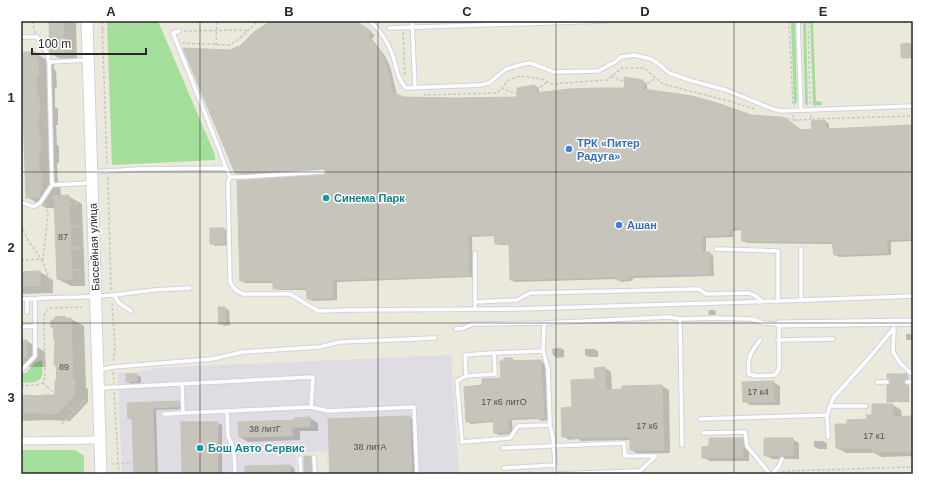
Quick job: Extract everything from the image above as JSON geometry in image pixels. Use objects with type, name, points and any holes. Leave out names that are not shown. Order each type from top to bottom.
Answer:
[{"type":"street","name":"Бассейная улица","points":[[87,21],[101,469]]},
{"type":"street","points":[[778,324],[894,325],[913,322]]},
{"type":"street","points":[[21,442],[100,440]]},
{"type":"lane","points":[[370,21],[377,28],[386,42],[392,55],[398,77],[406,88],[481,85],[489,83],[506,69],[530,63],[554,72],[598,71],[621,57],[634,55],[651,59],[669,73],[726,90],[781,111],[913,106]]},
{"type":"lane","points":[[412,21],[415,87]]},
{"type":"lane","points":[[389,28],[605,21]]},
{"type":"lane","points":[[798,21],[801,110]]},
{"type":"lane","points":[[179,31],[173,33],[230,177],[228,182],[230,282],[238,292],[244,294],[290,294],[318,311],[372,309],[516,309],[913,296]]},
{"type":"lane","points":[[21,37],[37,37],[49,62],[52,185],[40,203],[35,206],[21,202]]},
{"type":"lane","points":[[49,62],[88,60]]},
{"type":"lane","points":[[52,185],[92,178],[108,172],[138,169],[226,168]]},
{"type":"lane","points":[[230,177],[322,172]]},
{"type":"lane","points":[[716,249],[778,251],[778,301]]},
{"type":"lane","points":[[801,249],[801,300]]},
{"type":"lane","points":[[475,253],[475,309]]},
{"type":"lane","points":[[21,299],[112,295],[154,290],[190,288]]},
{"type":"lane","points":[[475,302],[517,300],[530,293],[699,289],[706,294],[748,293],[754,295],[762,301]]},
{"type":"lane","points":[[112,295],[119,303],[131,311]]},
{"type":"lane","points":[[27,299],[27,312]]},
{"type":"lane","points":[[21,370],[34,356],[35,299]]},
{"type":"lane","points":[[456,328],[464,328],[472,324],[544,323],[669,317],[680,320],[715,318],[752,319],[763,323],[778,324],[778,369],[775,375],[756,376],[749,374],[748,364],[752,351],[760,340]]},
{"type":"lane","points":[[680,320],[682,445]]},
{"type":"lane","points":[[503,448],[554,446],[624,443],[625,456],[656,456],[640,471],[556,474],[555,465],[554,446],[554,438],[550,425],[548,369],[544,351],[544,323]]},
{"type":"lane","points":[[894,325],[892,352],[913,375]]},
{"type":"lane","points":[[828,437],[827,415],[833,398],[869,358],[894,325]]},
{"type":"lane","points":[[21,327],[35,326]]},
{"type":"lane","points":[[98,370],[114,366],[212,359],[244,352],[319,348],[340,342],[435,338]]},
{"type":"lane","points":[[778,340],[833,339]]},
{"type":"lane","points":[[466,376],[465,355],[544,351]]},
{"type":"lane","points":[[494,354],[495,374],[466,376],[457,381],[462,442],[510,438],[518,426],[550,425]]},
{"type":"lane","points":[[98,388],[313,377],[312,407]]},
{"type":"lane","points":[[877,382],[887,382]]},
{"type":"lane","points":[[907,382],[913,382]]},
{"type":"lane","points":[[182,384],[183,413]]},
{"type":"lane","points":[[830,406],[866,406]]},
{"type":"lane","points":[[164,414],[312,407],[328,411],[414,407],[417,474]]},
{"type":"lane","points":[[227,411],[228,436],[234,450],[235,474]]},
{"type":"lane","points":[[700,419],[827,415]]},
{"type":"lane","points":[[703,433],[745,432],[747,446],[771,474],[780,466],[782,459]]},
{"type":"lane","points":[[234,450],[288,448]]},
{"type":"lane","points":[[314,457],[315,474]]},
{"type":"lane","points":[[300,458],[301,474]]},
{"type":"lane","points":[[504,468],[555,465]]},
{"type":"path","points":[[21,26],[23,21]]},
{"type":"path","points":[[32,21],[37,37]]},
{"type":"path","points":[[102,21],[115,346],[114,387],[118,474]]},
{"type":"path","points":[[102,30],[151,24],[152,21]]},
{"type":"path","points":[[216,45],[217,21]]},
{"type":"path","points":[[177,43],[228,45],[243,37],[259,21]]},
{"type":"path","points":[[789,21],[793,107]]},
{"type":"path","points":[[808,21],[810,106]]},
{"type":"path","points":[[403,30],[405,80]]},
{"type":"path","points":[[179,31],[248,31]]},
{"type":"path","points":[[425,87],[424,95],[497,93],[509,80],[520,76],[542,79],[551,84],[607,80],[622,68],[644,68],[663,84],[756,109]]},
{"type":"path","points":[[611,76],[625,82]]},
{"type":"path","points":[[643,86],[656,78]]},
{"type":"path","points":[[536,90],[547,82]]},
{"type":"path","points":[[501,88],[517,94]]},
{"type":"path","points":[[777,115],[794,120],[913,116]]},
{"type":"path","points":[[793,115],[794,120]]},
{"type":"path","points":[[42,199],[48,214],[42,260]]},
{"type":"path","points":[[69,204],[79,204]]},
{"type":"path","points":[[21,225],[29,242],[42,260],[54,298]]},
{"type":"path","points":[[70,226],[79,226]]},
{"type":"path","points":[[70,248],[80,248]]},
{"type":"path","points":[[21,260],[42,260]]},
{"type":"path","points":[[71,270],[80,270]]},
{"type":"path","points":[[43,383],[45,377],[46,311],[50,308],[82,307]]},
{"type":"path","points":[[21,386],[43,383]]},
{"type":"path","points":[[43,383],[55,394]]},
{"type":"path","points":[[62,424],[85,400]]},
{"type":"path","points":[[66,404],[74,412]]},
{"type":"path","points":[[101,469],[117,464],[132,463]]},
{"type":"path","points":[[780,472],[913,467]]},
{"type":"shaded area","points":[[451,355],[459,474],[329,474],[327,451],[296,453],[296,474],[122,474],[118,373],[140,372],[156,368]]},
{"type":"green space","points":[[107,21],[158,21],[215,155],[215,160],[112,165]]},
{"type":"green space","points":[[810,21],[818,21],[813,23],[816,101],[822,102],[822,105],[813,106]]},
{"type":"green space","points":[[791,23],[795,23],[797,100],[794,106]]},
{"type":"green space","points":[[803,23],[806,23],[808,106],[805,103]]},
{"type":"green space","points":[[42,360],[43,372],[40,379],[33,382],[21,383],[21,373],[26,373],[35,363]]},
{"type":"green space","points":[[21,450],[77,451],[84,456],[84,474],[21,474]]},
{"type":"building","points":[[49,21],[63,21],[64,54],[51,55]]},
{"type":"building","name":"ТРК «Питер Радуга»","points":[[271,21],[356,21],[371,31],[368,36],[381,53],[386,63],[393,92],[403,97],[517,97],[517,88],[535,85],[536,93],[569,89],[625,88],[624,77],[643,80],[643,89],[692,96],[751,115],[780,117],[788,120],[801,130],[812,129],[811,121],[825,120],[826,129],[913,125],[913,239],[887,240],[887,253],[834,255],[832,242],[742,241],[741,228],[729,229],[729,235],[702,236],[702,252],[710,252],[710,274],[630,276],[626,280],[616,280],[615,277],[510,280],[509,244],[495,244],[494,235],[468,235],[469,276],[333,280],[333,298],[307,299],[306,288],[273,289],[273,281],[240,281],[237,180],[323,175],[326,174],[326,171],[323,169],[244,174],[235,173],[183,48],[230,50],[240,46],[254,32]]},
{"type":"building","points":[[910,43],[910,58],[901,58],[901,44]]},
{"type":"building","points":[[21,52],[36,52],[36,59],[38,59],[39,77],[36,77],[40,115],[38,115],[38,134],[40,134],[41,153],[39,153],[39,172],[42,172],[42,190],[40,190],[40,197],[26,198]]},
{"type":"building","points":[[69,195],[72,279],[57,279],[54,196]]},
{"type":"building","points":[[210,228],[224,228],[225,243],[210,244]]},
{"type":"building","points":[[40,271],[40,286],[21,286],[21,272]]},
{"type":"building","points":[[218,307],[225,307],[226,324],[219,324]]},
{"type":"building","points":[[65,316],[65,318],[71,318],[73,380],[75,380],[75,394],[57,414],[21,413],[21,395],[55,395],[55,380],[57,380],[56,365],[54,365],[55,340],[53,327],[51,327],[51,320],[55,320],[55,317]]},
{"type":"building","points":[[21,340],[27,340],[27,357],[21,357]]},
{"type":"building","points":[[504,358],[512,358],[513,361],[541,360],[544,418],[536,419],[536,417],[508,419],[509,432],[494,433],[493,420],[466,422],[464,387],[482,385],[482,379],[501,378],[500,361],[504,361]]},
{"type":"building","points":[[605,367],[606,390],[622,389],[622,386],[662,385],[664,450],[630,450],[630,437],[562,437],[561,408],[572,407],[571,380],[595,379],[594,368]]},
{"type":"building","points":[[126,374],[137,374],[137,381],[126,382]]},
{"type":"building","points":[[887,374],[907,374],[907,379],[904,380],[904,382],[905,385],[908,385],[908,401],[887,402],[887,385],[890,384],[890,382],[889,379],[887,379]]},
{"type":"building","points":[[774,381],[774,402],[743,402],[742,382]]},
{"type":"building","points":[[179,401],[180,407],[153,408],[155,474],[134,474],[132,418],[128,419],[127,403]]},
{"type":"building","points":[[872,404],[893,404],[893,417],[913,416],[913,452],[872,452],[872,448],[836,448],[835,424],[847,424],[847,420],[867,419],[866,415],[872,415]]},
{"type":"building","points":[[410,416],[412,474],[330,474],[328,419]]},
{"type":"building","points":[[310,417],[310,427],[292,427],[292,436],[239,437],[238,422],[295,420],[294,418]]},
{"type":"building","name":"Бош Авто Сервис","points":[[181,422],[218,422],[218,474],[182,474]]},
{"type":"building","points":[[709,438],[743,438],[743,457],[702,458],[702,447],[709,446]]},
{"type":"building","points":[[764,438],[793,438],[793,455],[764,456]]},
{"type":"building","points":[[304,456],[311,456],[311,474],[304,474]]},
{"type":"building","points":[[290,465],[291,474],[245,474],[245,466]]},
{"type":"place","name":"ТРК «Питер Радуга»","points":[[569,149]]},
{"type":"place","name":"Синема Парк","points":[[326,198]]},
{"type":"place","name":"Ашан","points":[[619,225]]},
{"type":"place","name":"Бош Авто Сервис","points":[[200,448]]}]
